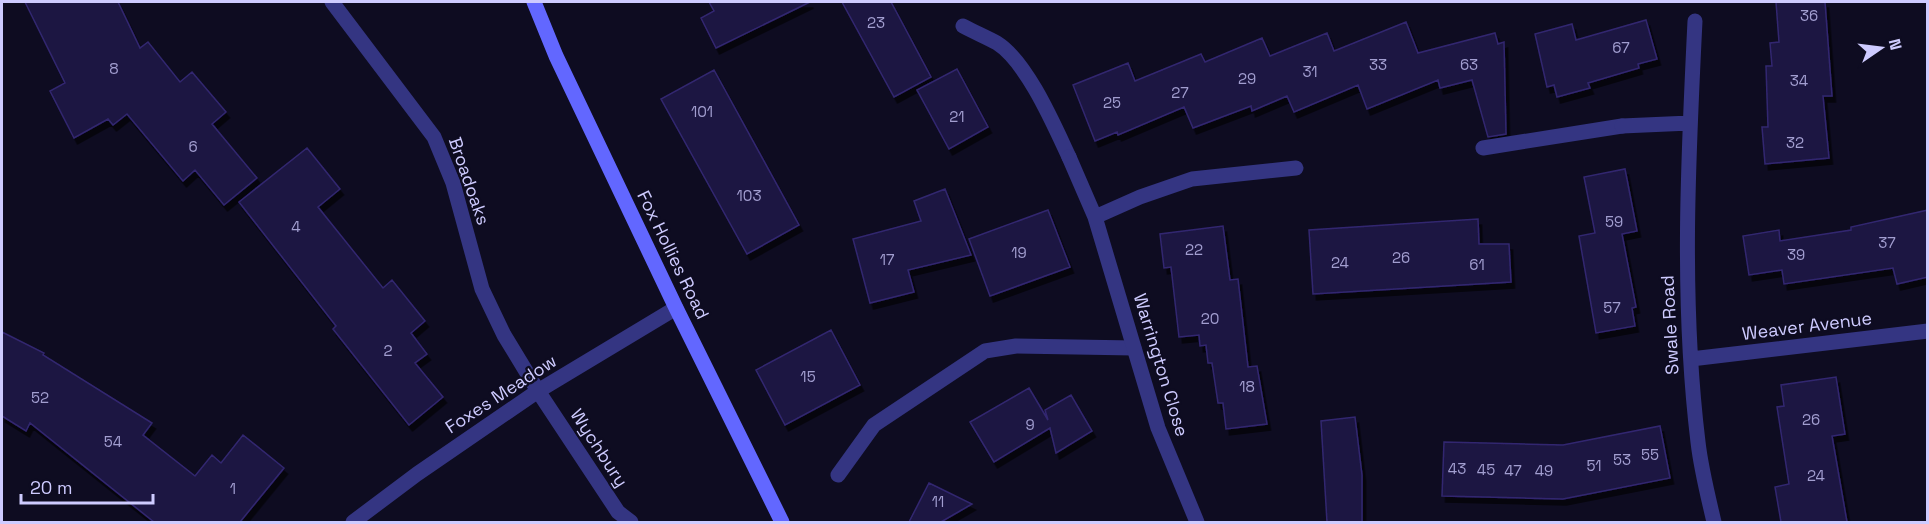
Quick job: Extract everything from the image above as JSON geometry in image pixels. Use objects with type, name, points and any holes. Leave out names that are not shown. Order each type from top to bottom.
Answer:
[{"type":"street","name":"Broadoaks","points":[[332,2],[434,137],[453,183],[482,289],[504,335],[538,391]]},
{"type":"street","name":"Fox Hollies Road","points":[[534,2],[556,56],[676,308],[782,522]]},
{"type":"street","name":"Swale Road","points":[[1695,21],[1686,267],[1698,443],[1711,522]]},
{"type":"street","name":"Warrington Close","points":[[963,26],[999,44],[1023,70],[1043,103],[1069,157],[1095,217],[1158,428],[1197,522]]},
{"type":"street","points":[[1483,148],[1622,126],[1690,123]]},
{"type":"street","points":[[1095,217],[1140,197],[1192,179],[1296,168]]},
{"type":"street","name":"Foxes Meadow","points":[[353,522],[417,474],[538,391],[676,308]]},
{"type":"street","name":"Weaver Avenue","points":[[1691,359],[1928,331]]},
{"type":"street","points":[[838,475],[874,426],[985,351],[1017,346],[1134,348]]},
{"type":"street","name":"Wychbury","points":[[538,391],[618,512],[631,522]]},
{"type":"building","points":[[25,2],[118,2],[140,48],[148,42],[180,82],[192,72],[226,112],[212,124],[257,178],[224,205],[195,170],[183,181],[127,114],[113,125],[108,119],[74,138],[50,91],[65,83]]},
{"type":"building","points":[[709,2],[810,2],[716,48],[701,18],[714,11]]},
{"type":"building","points":[[842,2],[891,2],[931,77],[894,97]]},
{"type":"building","points":[[1776,2],[1825,2],[1832,96],[1823,96],[1829,158],[1765,164],[1762,127],[1768,127],[1766,66],[1772,66],[1770,43],[1779,42]]},
{"type":"building","points":[[1646,20],[1657,59],[1638,64],[1639,68],[1588,83],[1590,88],[1557,97],[1554,85],[1547,87],[1535,34],[1572,24],[1576,40]]},
{"type":"building","points":[[1406,22],[1418,53],[1495,33],[1498,44],[1504,42],[1506,134],[1488,137],[1472,80],[1440,88],[1438,80],[1367,109],[1358,85],[1294,112],[1287,96],[1252,111],[1251,106],[1193,128],[1184,107],[1118,135],[1117,132],[1095,141],[1073,85],[1128,63],[1135,81],[1201,54],[1205,62],[1262,38],[1270,56],[1327,33],[1334,51]]},
{"type":"building","points":[[957,69],[988,127],[949,149],[917,90]]},
{"type":"building","points":[[714,70],[799,225],[747,254],[661,99]]},
{"type":"building","points":[[307,148],[340,189],[318,207],[383,288],[392,280],[425,321],[411,333],[427,354],[415,363],[443,397],[409,425],[333,329],[336,326],[239,202]]},
{"type":"building","points":[[1625,169],[1637,231],[1622,234],[1636,307],[1632,308],[1635,326],[1596,333],[1579,236],[1595,233],[1584,177]]},
{"type":"building","points":[[945,189],[971,255],[908,270],[914,292],[870,303],[853,239],[921,221],[914,201]]},
{"type":"building","points":[[1048,210],[1070,267],[990,296],[969,239]]},
{"type":"building","points":[[1928,210],[1928,277],[1897,284],[1893,268],[1784,284],[1782,270],[1749,275],[1743,236],[1779,230],[1780,241],[1851,230],[1851,227]]},
{"type":"building","points":[[1478,219],[1479,244],[1509,244],[1511,282],[1313,294],[1309,230]]},
{"type":"building","points":[[1223,226],[1230,280],[1238,279],[1248,367],[1257,366],[1267,424],[1226,429],[1223,403],[1218,403],[1212,363],[1208,363],[1206,345],[1200,346],[1199,335],[1179,337],[1171,267],[1164,268],[1160,234]]},
{"type":"building","points":[[831,330],[860,385],[785,425],[756,370]]},
{"type":"building","points":[[2,332],[44,353],[43,355],[152,423],[143,435],[195,476],[212,455],[221,463],[243,435],[284,468],[240,522],[154,522],[30,423],[26,431],[2,416]]},
{"type":"building","points":[[1836,377],[1845,434],[1832,436],[1847,522],[1781,522],[1775,487],[1789,484],[1777,407],[1784,406],[1781,385]]},
{"type":"building","points":[[1029,388],[1048,420],[1045,410],[1071,395],[1092,431],[1056,453],[1050,428],[994,462],[970,422]]},
{"type":"building","points":[[1355,417],[1362,475],[1362,522],[1327,522],[1321,421]]},
{"type":"building","points":[[1660,426],[1670,478],[1563,499],[1442,496],[1444,442],[1563,445]]},
{"type":"building","points":[[929,483],[972,504],[941,522],[909,522]]}]
